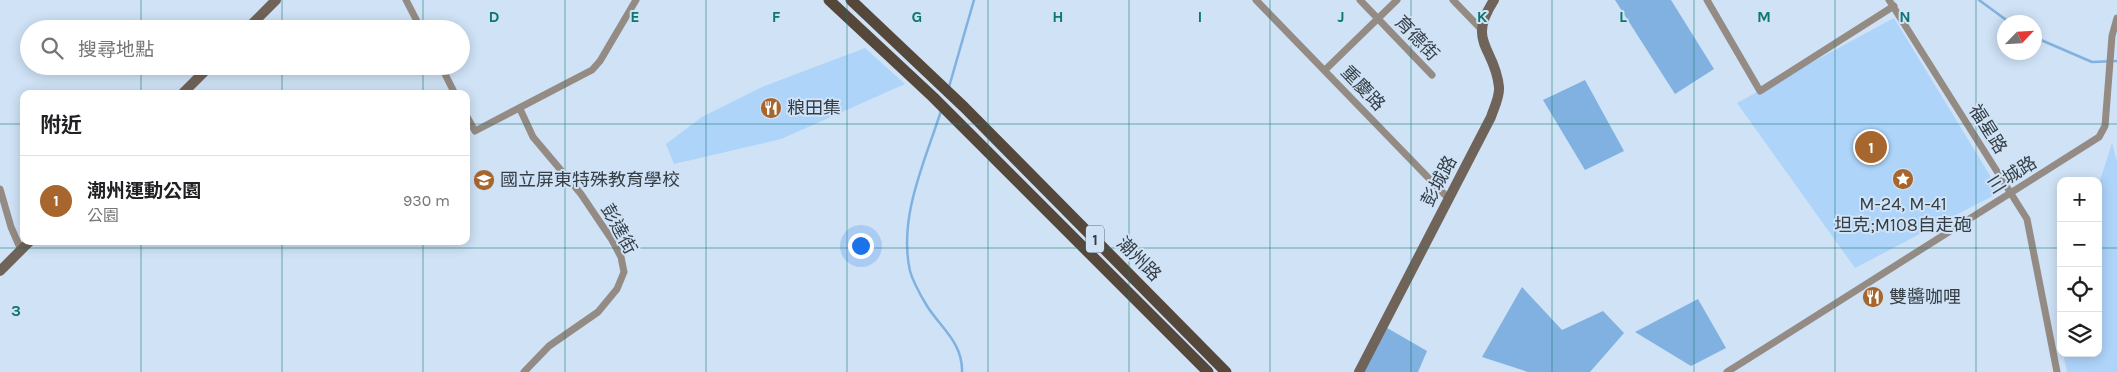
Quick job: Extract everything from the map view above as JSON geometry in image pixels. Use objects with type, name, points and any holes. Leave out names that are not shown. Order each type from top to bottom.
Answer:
[{"type":"main road","name":"潮州路","points":[[829,0],[933,97],[1202,370]]},
{"type":"main road","name":"潮州路","points":[[851,0],[942,85],[1226,372]]},
{"type":"street","points":[[406,0],[416,20]]},
{"type":"street","points":[[470,122],[475,131],[592,70],[600,61],[636,0]]},
{"type":"street","name":"重慶路","points":[[1256,0],[1448,198]]},
{"type":"street","name":"育德街","points":[[1360,0],[1432,75]]},
{"type":"street","points":[[1325,70],[1397,0]]},
{"type":"street","points":[[1453,0],[1481,29],[1486,13],[1494,0]]},
{"type":"street","points":[[1708,0],[1760,91],[1891,3]]},
{"type":"street","points":[[256,20],[274,1]]},
{"type":"street","name":"福星路","points":[[1891,3],[2027,219],[2058,372]]},
{"type":"street","name":"三城路","points":[[1727,372],[2099,137],[2105,126],[2112,36],[2117,18]]},
{"type":"street","name":"彭城路","points":[[1359,372],[1448,198],[1492,117],[1500,90],[1496,69],[1484,47],[1481,29]]},
{"type":"street","points":[[186,90],[201,75]]},
{"type":"street","points":[[446,75],[453,90]]},
{"type":"street","name":"彭達街","points":[[520,108],[533,138],[581,194],[612,240],[621,257],[624,272],[617,289],[598,312],[550,346],[524,372]]},
{"type":"street","points":[[0,189],[11,227],[21,250]]},
{"type":"street","points":[[0,271],[26,245]]},
{"type":"shaded area","points":[[1615,0],[1671,0],[1714,69],[1675,94]]},
{"type":"shaded area","points":[[1894,18],[2000,192],[1855,268],[1737,103]]},
{"type":"shaded area","points":[[865,48],[905,84],[781,139],[674,164],[666,144],[702,117],[762,87]]},
{"type":"shaded area","points":[[1585,80],[1624,151],[1585,170],[1543,100]]},
{"type":"shaded area","points":[[2112,143],[2117,161],[2117,372],[2067,372],[2064,357],[2102,357],[2101,177]]},
{"type":"shaded area","points":[[1522,287],[1562,330],[1603,311],[1624,333],[1590,372],[1528,372],[1482,357]]},
{"type":"shaded area","points":[[1698,299],[1726,348],[1691,366],[1635,332]]},
{"type":"shaded area","points":[[1382,325],[1427,351],[1418,372],[1359,372]]},
{"type":"waterway","points":[[949,87],[974,0]]},
{"type":"waterway","points":[[1979,0],[1999,15]]},
{"type":"waterway","points":[[2042,40],[2092,62],[2117,61]]},
{"type":"waterway","points":[[941,111],[921,169],[910,210],[907,251],[910,271],[915,284],[927,306],[955,344],[959,353],[962,372]]},
{"type":"place","name":"粮田集","points":[[771,108]]},
{"type":"place","name":"潮州運動公園","points":[[1871,147]]},
{"type":"place","name":"M-24, M-41 坦克;M108自走砲","points":[[1903,179]]},
{"type":"place","name":"國立屏東特殊教育學校","points":[[484,180]]},
{"type":"place","name":"雙醬咖哩","points":[[1873,297]]}]
